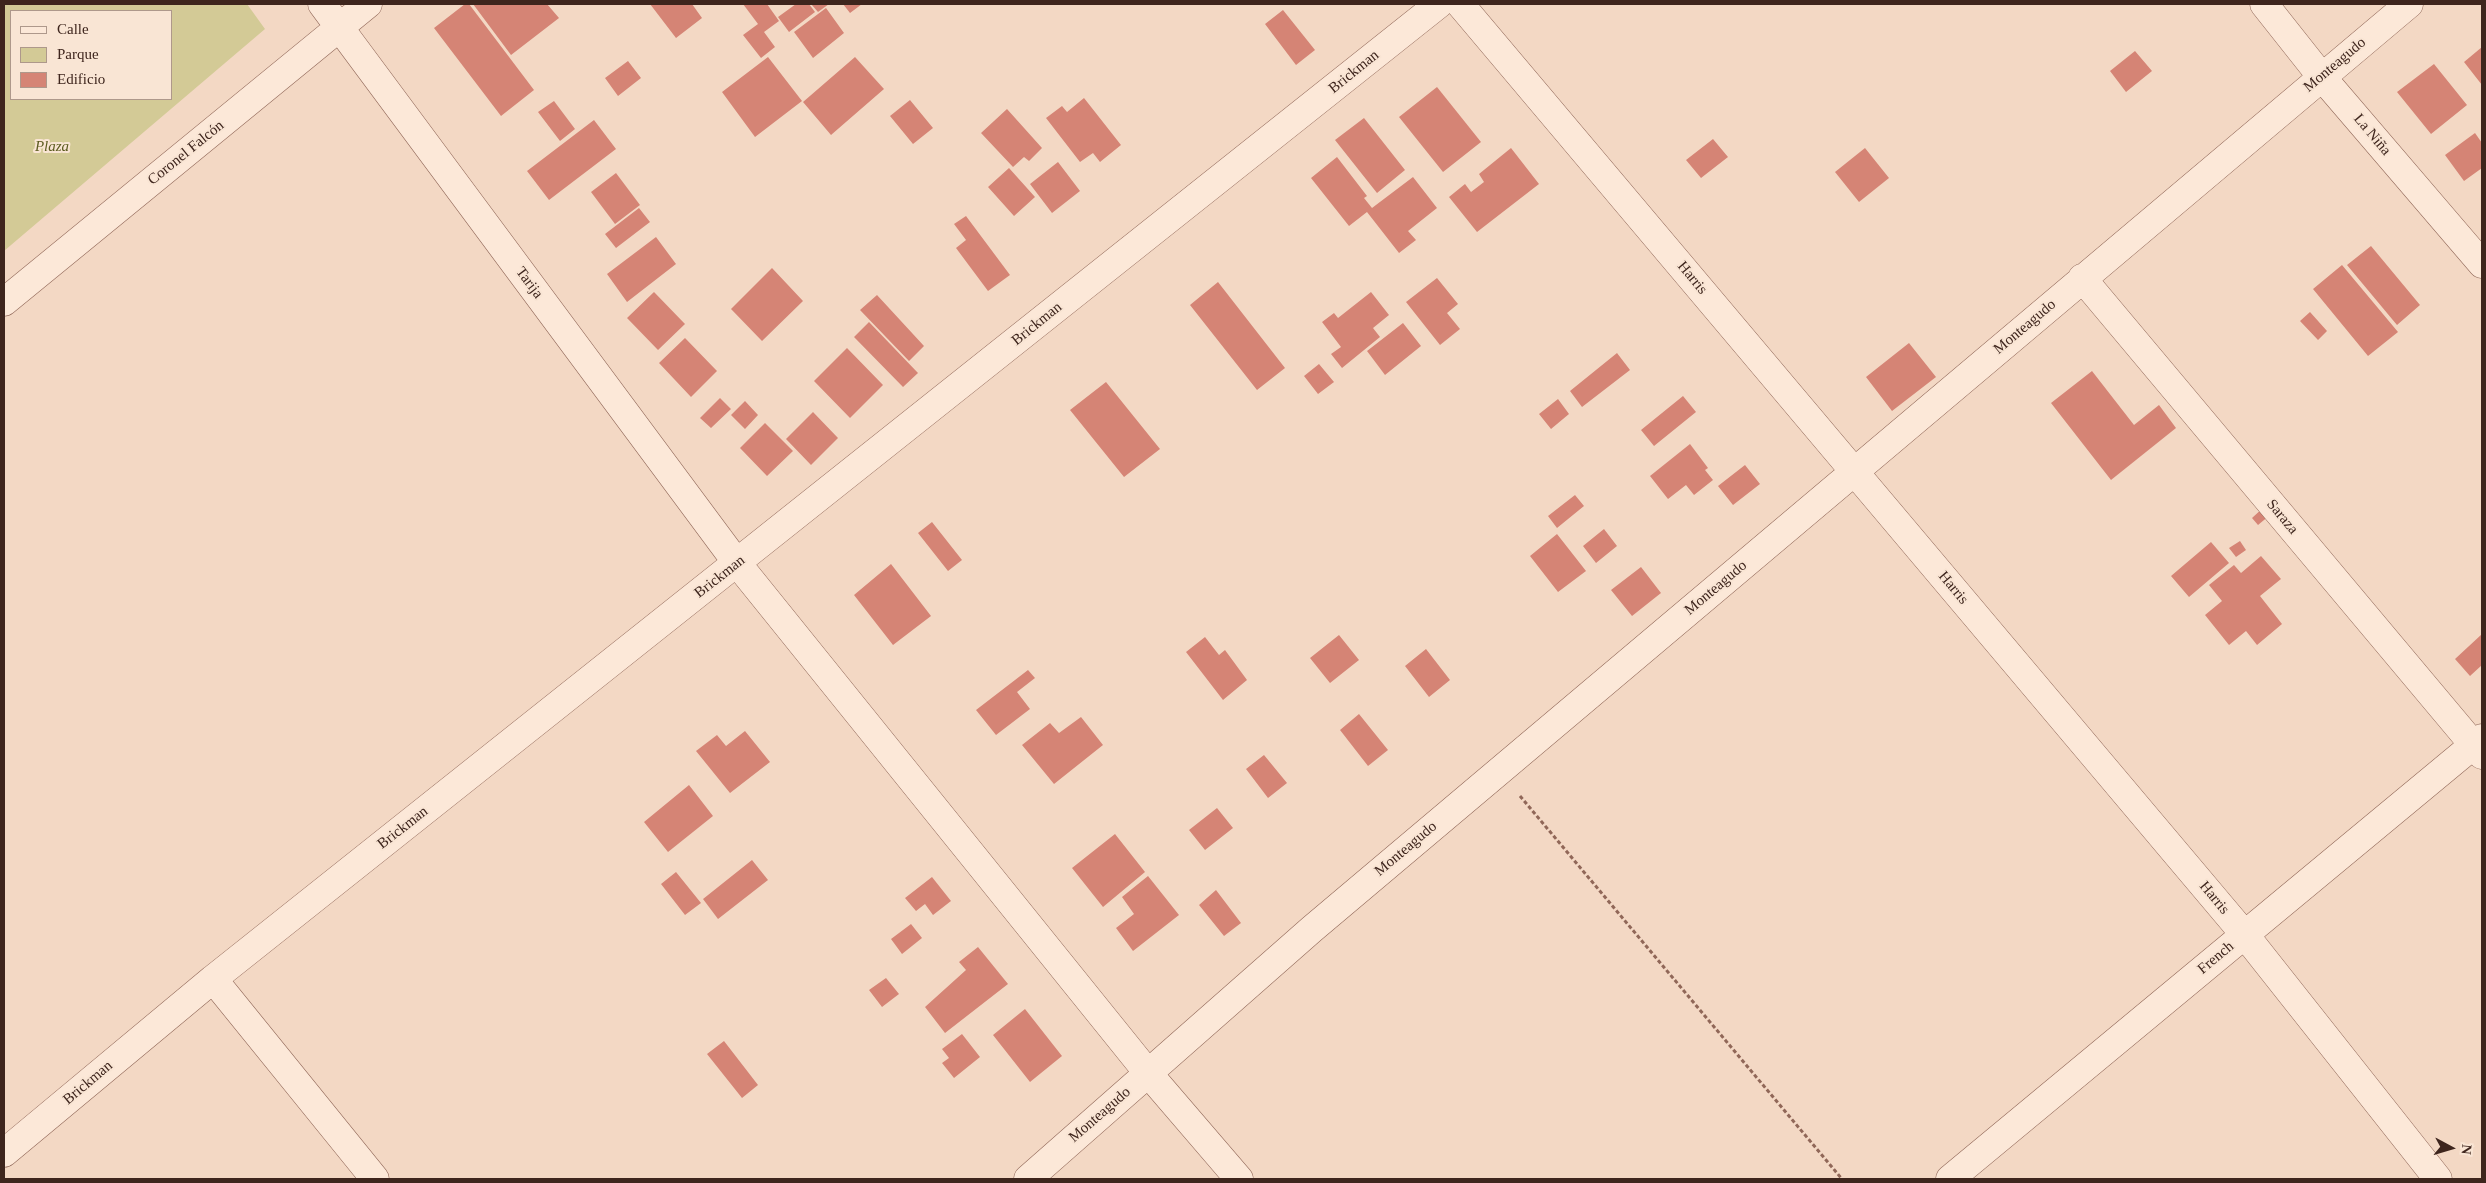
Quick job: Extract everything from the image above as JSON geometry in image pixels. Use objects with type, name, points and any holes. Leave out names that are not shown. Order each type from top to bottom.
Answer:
[{"type":"street","name":"Tarija","points":[[322,4],[737,563],[1148,1073],[1239,1179]]},
{"type":"street","name":"Coronel Falcón","points":[[4,302],[368,4]]},
{"type":"street","name":"Brickman","points":[[4,1153],[213,979],[1439,4]]},
{"type":"street","name":"Harris","points":[[1460,4],[2245,935],[2438,1179]]},
{"type":"street","name":"La Niña","points":[[2264,4],[2321,76],[2482,264]]},
{"type":"street","name":"Monteagudo","points":[[1028,1179],[1312,928],[2321,76],[2409,4]]},
{"type":"street","name":"Saraza","points":[[2082,278],[2479,746]]},
{"type":"street","name":"French","points":[[1950,1179],[2245,935],[2479,746]]},
{"type":"street","points":[[213,979],[375,1179]]},
{"type":"path","points":[[1499,771],[1842,1179]]},
{"type":"green space","name":"Plaza","points":[[4,4],[247,4],[265,29],[4,251]]},
{"type":"building","points":[[465,4],[469,4],[534,90],[501,116],[434,28]]},
{"type":"building","points":[[473,4],[547,4],[559,18],[511,55]]},
{"type":"building","points":[[650,4],[692,4],[702,18],[676,38]]},
{"type":"building","points":[[743,4],[767,4],[779,21],[764,32],[775,47],[761,58],[743,35],[758,24]]},
{"type":"building","points":[[796,4],[809,4],[815,12],[789,32],[778,17]]},
{"type":"building","points":[[811,4],[829,4],[818,12]]},
{"type":"building","points":[[843,4],[862,4],[850,13]]},
{"type":"building","points":[[826,8],[844,33],[813,58],[794,32]]},
{"type":"building","points":[[1283,10],[1315,50],[1296,65],[1265,24]]},
{"type":"building","points":[[2482,47],[2482,85],[2464,62]]},
{"type":"building","points":[[2135,51],[2152,71],[2126,92],[2110,71]]},
{"type":"building","points":[[768,57],[802,101],[755,137],[722,92]]},
{"type":"building","points":[[855,57],[884,89],[831,135],[803,102]]},
{"type":"building","points":[[628,61],[641,78],[618,96],[605,78]]},
{"type":"building","points":[[2434,64],[2467,105],[2431,134],[2397,92]]},
{"type":"building","points":[[1437,87],[1481,142],[1443,172],[1399,117]]},
{"type":"building","points":[[1084,98],[1121,145],[1100,162],[1093,153],[1080,162],[1046,118],[1062,106],[1067,112]]},
{"type":"building","points":[[910,100],[933,128],[913,144],[890,116]]},
{"type":"building","points":[[554,101],[575,129],[560,141],[538,112]]},
{"type":"building","points":[[1007,109],[1042,148],[1029,161],[1024,157],[1013,167],[981,133]]},
{"type":"building","points":[[1364,118],[1405,170],[1377,193],[1335,140]]},
{"type":"building","points":[[594,120],[616,149],[549,200],[527,171]]},
{"type":"building","points":[[2475,133],[2482,143],[2482,168],[2464,181],[2445,155]]},
{"type":"building","points":[[1713,139],[1728,157],[1701,178],[1686,160]]},
{"type":"building","points":[[1511,148],[1539,184],[1477,232],[1449,197],[1465,184],[1471,192],[1484,182],[1479,174]]},
{"type":"building","points":[[1865,148],[1889,178],[1859,202],[1835,172]]},
{"type":"building","points":[[1337,157],[1367,196],[1364,198],[1372,208],[1413,177],[1437,208],[1408,231],[1416,240],[1399,253],[1367,212],[1349,226],[1311,178]]},
{"type":"building","points":[[1058,162],[1080,191],[1052,213],[1030,184]]},
{"type":"building","points":[[1009,168],[1035,197],[1014,216],[988,187]]},
{"type":"building","points":[[616,173],[640,205],[615,224],[591,192]]},
{"type":"building","points":[[639,208],[650,222],[616,248],[605,234]]},
{"type":"building","points":[[966,216],[1010,275],[988,291],[956,248],[966,240],[954,224]]},
{"type":"building","points":[[656,237],[676,264],[627,302],[607,274]]},
{"type":"building","points":[[2371,246],[2420,305],[2397,325],[2347,265]]},
{"type":"building","points":[[2342,265],[2398,332],[2368,356],[2313,289]]},
{"type":"building","points":[[772,268],[803,301],[762,341],[731,309]]},
{"type":"building","points":[[1437,278],[1458,304],[1447,313],[1460,329],[1440,345],[1406,302]]},
{"type":"building","points":[[1218,282],[1285,368],[1257,390],[1190,305]]},
{"type":"building","points":[[654,292],[685,324],[658,350],[627,318]]},
{"type":"building","points":[[1371,292],[1389,315],[1373,328],[1380,337],[1342,368],[1331,354],[1341,347],[1322,322],[1334,313],[1338,318]]},
{"type":"building","points":[[877,295],[924,346],[909,361],[860,310]]},
{"type":"building","points":[[2310,312],[2327,331],[2318,340],[2300,321]]},
{"type":"building","points":[[869,322],[918,373],[903,387],[854,337]]},
{"type":"building","points":[[1403,323],[1421,346],[1385,375],[1367,351]]},
{"type":"building","points":[[685,338],[717,371],[691,397],[659,363]]},
{"type":"building","points":[[1909,343],[1936,377],[1892,411],[1866,377]]},
{"type":"building","points":[[847,348],[883,385],[850,418],[814,381]]},
{"type":"building","points":[[1617,353],[1630,370],[1582,407],[1570,391]]},
{"type":"building","points":[[1319,364],[1334,382],[1318,394],[1304,376]]},
{"type":"building","points":[[2092,371],[2134,425],[2159,405],[2176,428],[2111,480],[2051,403]]},
{"type":"building","points":[[1106,382],[1160,449],[1124,477],[1070,410]]},
{"type":"building","points":[[1683,396],[1696,412],[1654,446],[1641,430]]},
{"type":"building","points":[[720,398],[731,409],[711,428],[700,418]]},
{"type":"building","points":[[1558,399],[1569,414],[1551,429],[1539,414]]},
{"type":"building","points":[[745,401],[758,415],[745,429],[731,415]]},
{"type":"building","points":[[813,412],[838,438],[811,465],[786,439]]},
{"type":"building","points":[[765,423],[793,451],[767,476],[740,448]]},
{"type":"building","points":[[1690,444],[1708,468],[1705,470],[1713,480],[1694,495],[1686,485],[1668,499],[1650,476]]},
{"type":"building","points":[[1745,465],[1760,484],[1733,505],[1718,486]]},
{"type":"building","points":[[1575,495],[1584,506],[1557,528],[1548,516]]},
{"type":"building","points":[[2264,507],[2270,515],[2258,525],[2252,518]]},
{"type":"building","points":[[932,522],[962,560],[948,571],[918,533]]},
{"type":"building","points":[[1604,529],[1617,546],[1596,563],[1583,546]]},
{"type":"building","points":[[1557,534],[1586,571],[1558,592],[1530,556]]},
{"type":"building","points":[[2240,541],[2246,550],[2236,557],[2229,548]]},
{"type":"building","points":[[2211,542],[2229,563],[2189,597],[2171,576]]},
{"type":"building","points":[[2261,556],[2281,579],[2260,596],[2282,624],[2257,645],[2246,631],[2229,645],[2205,615],[2222,601],[2209,585],[2234,565],[2241,573]]},
{"type":"building","points":[[891,564],[931,616],[893,645],[854,595]]},
{"type":"building","points":[[1641,567],[1661,593],[1632,616],[1611,590]]},
{"type":"building","points":[[2482,634],[2482,665],[2470,676],[2455,659]]},
{"type":"building","points":[[1339,635],[1359,660],[1330,683],[1310,658]]},
{"type":"building","points":[[1205,637],[1219,655],[1225,650],[1247,680],[1223,700],[1186,652]]},
{"type":"building","points":[[1426,649],[1450,680],[1429,697],[1405,666]]},
{"type":"building","points":[[1028,670],[1035,678],[1017,692],[1030,709],[996,735],[976,710]]},
{"type":"building","points":[[1359,714],[1388,750],[1368,766],[1340,730]]},
{"type":"building","points":[[1081,717],[1103,745],[1054,784],[1022,745],[1050,723],[1059,733]]},
{"type":"building","points":[[745,731],[770,762],[730,793],[696,751],[717,735],[726,746]]},
{"type":"building","points":[[1264,755],[1287,783],[1268,798],[1246,769]]},
{"type":"building","points":[[689,785],[713,816],[668,852],[644,822]]},
{"type":"building","points":[[1217,808],[1233,828],[1205,850],[1189,830]]},
{"type":"building","points":[[1115,834],[1145,872],[1103,907],[1072,868]]},
{"type":"building","points":[[752,860],[768,880],[718,919],[703,899]]},
{"type":"building","points":[[676,872],[701,903],[685,915],[661,884]]},
{"type":"building","points":[[1148,876],[1179,915],[1133,951],[1116,928],[1134,914],[1122,897]]},
{"type":"building","points":[[932,877],[951,901],[933,915],[925,904],[916,911],[905,898]]},
{"type":"building","points":[[1216,890],[1241,923],[1224,936],[1199,905]]},
{"type":"building","points":[[911,924],[922,938],[902,954],[891,939]]},
{"type":"building","points":[[978,947],[1008,984],[945,1033],[925,1007],[966,970],[959,962]]},
{"type":"building","points":[[886,978],[899,994],[882,1007],[869,990]]},
{"type":"building","points":[[1025,1009],[1062,1056],[1030,1082],[993,1035]]},
{"type":"building","points":[[962,1034],[980,1057],[954,1078],[942,1063],[949,1058],[942,1049]]},
{"type":"building","points":[[724,1041],[758,1085],[742,1098],[707,1054]]}]
